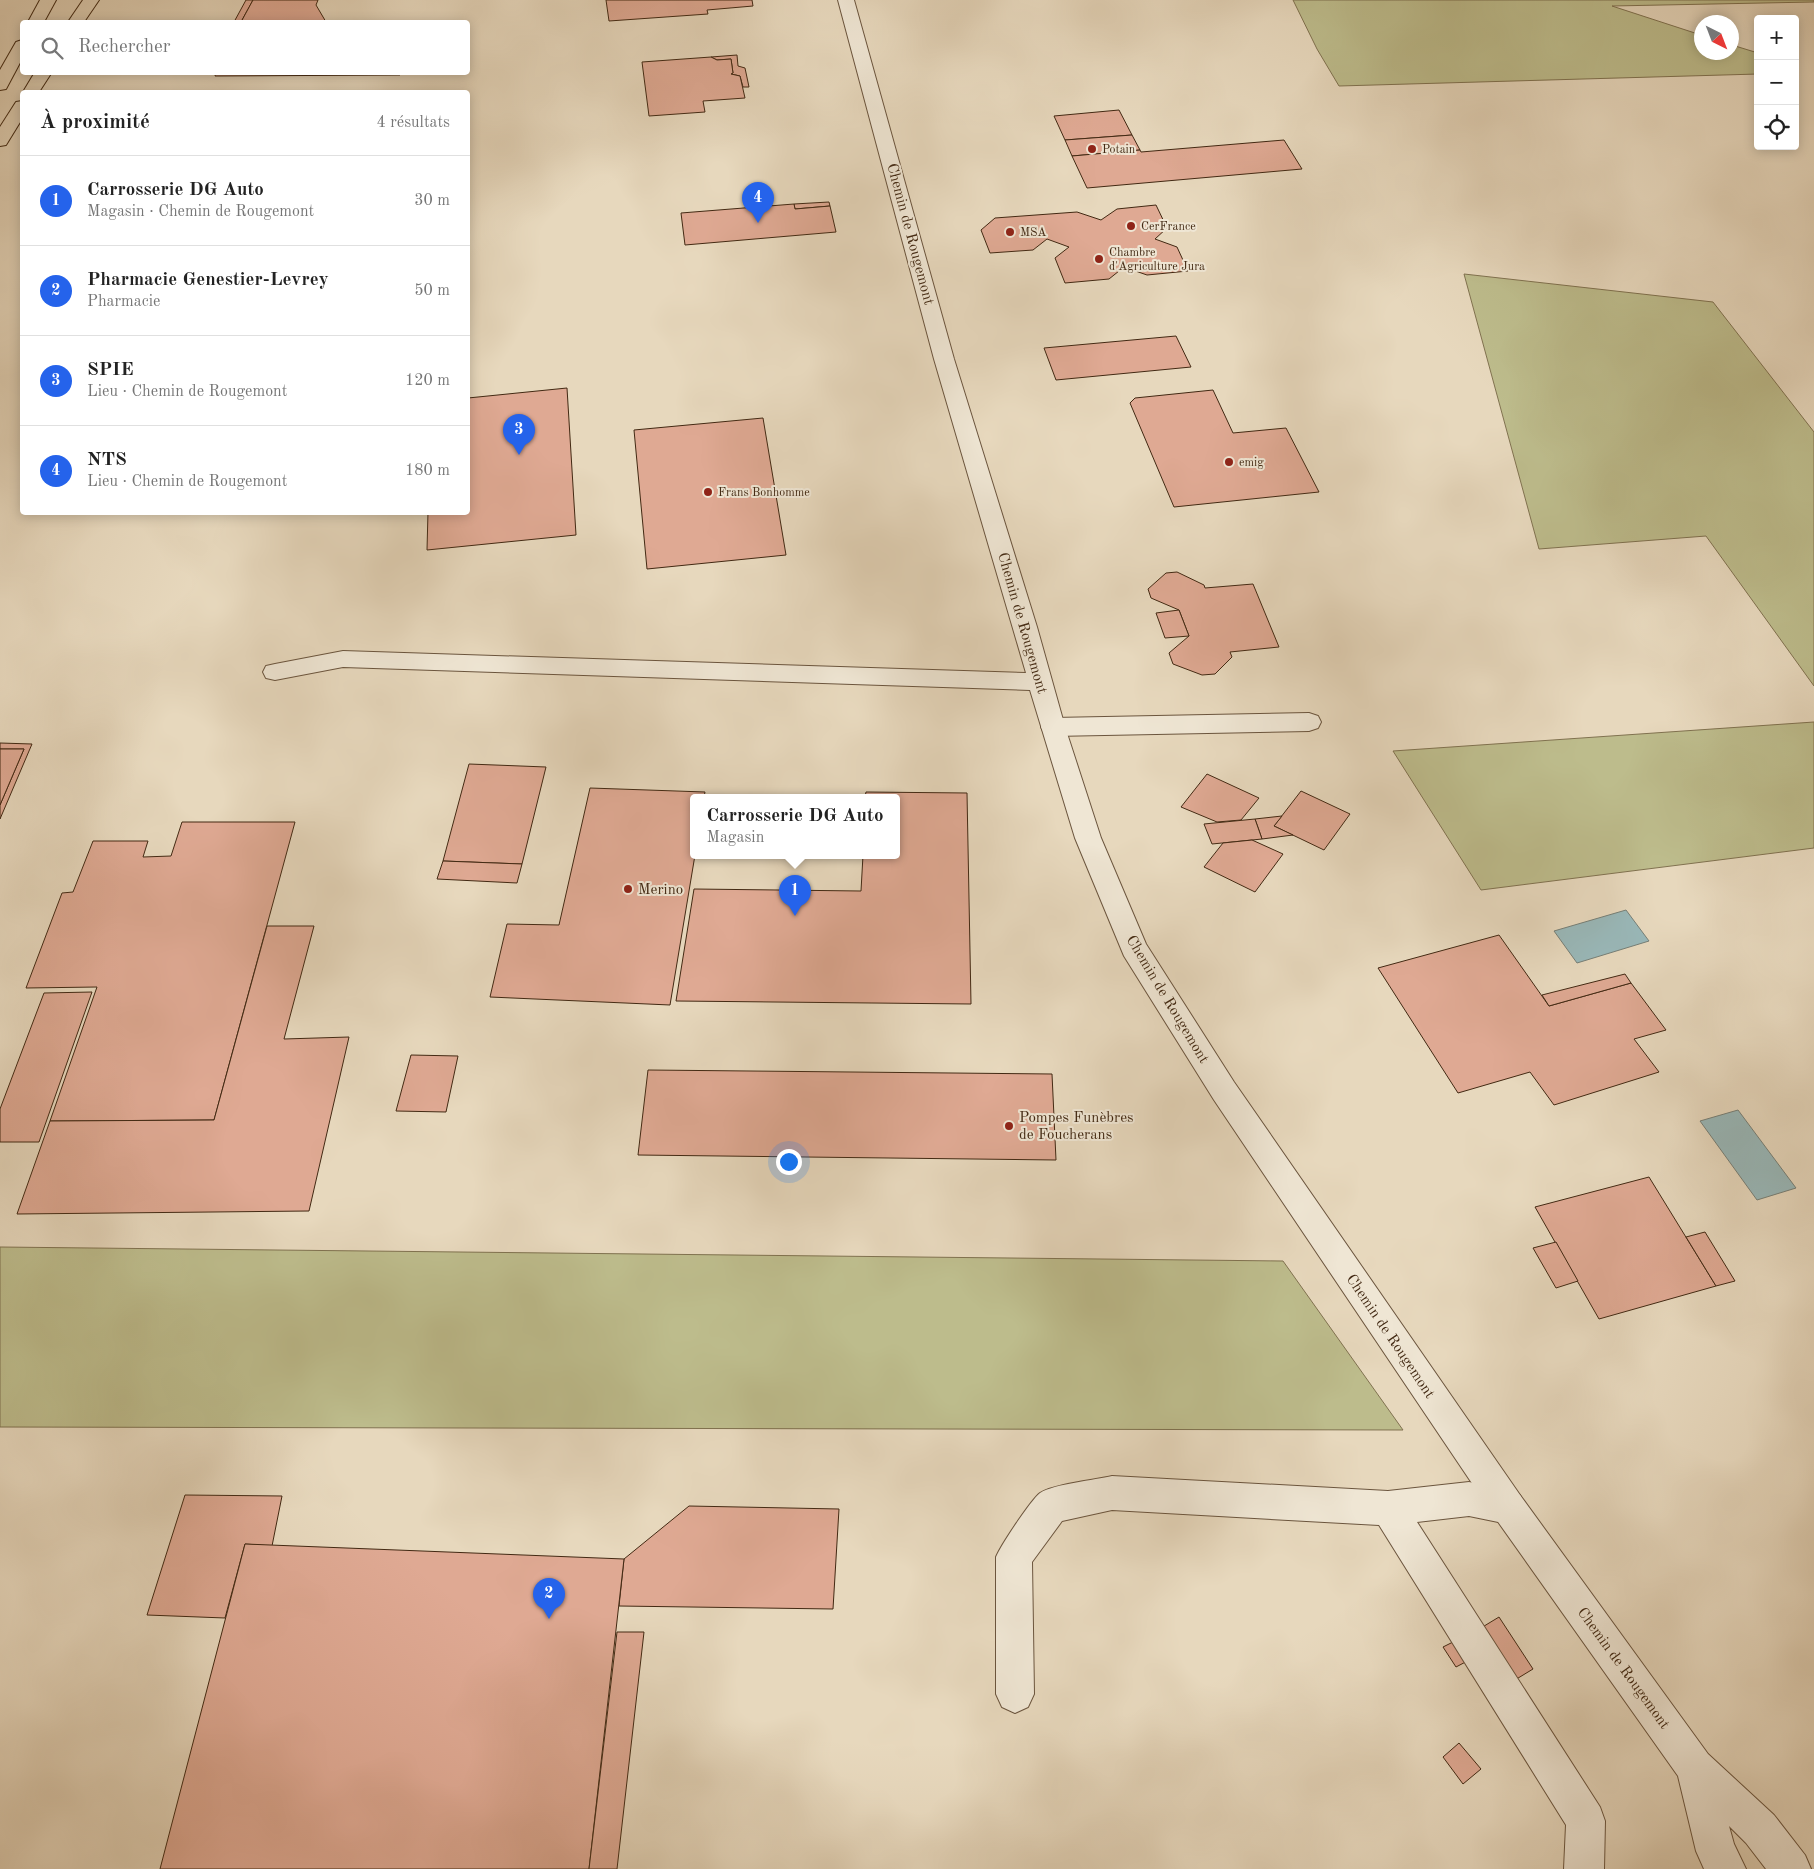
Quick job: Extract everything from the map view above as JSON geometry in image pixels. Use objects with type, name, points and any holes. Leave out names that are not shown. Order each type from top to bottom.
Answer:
[{"type":"main road","points":[[37,20],[48,0]]},
{"type":"main road","points":[[77,20],[91,0]]},
{"type":"main road","points":[[0,85],[20,50]]},
{"type":"main road","points":[[32,90],[42,75]]},
{"type":"main road","points":[[0,141],[20,109]]},
{"type":"street","name":"Chemin de Rougemont","points":[[846,0],[957,404],[1053,727],[1088,838],[1134,948],[1224,1091],[1508,1507],[1695,1767],[1760,1828],[1791,1869]]},
{"type":"street","points":[[275,672],[343,660],[369,660],[1041,682]]},
{"type":"street","points":[[1053,727],[1309,722]]},
{"type":"street","points":[[1014,1694],[1014,1557],[1052,1506],[1112,1493],[1388,1508],[1469,1499],[1508,1507]]},
{"type":"street","points":[[1388,1508],[1586,1821],[1584,1869]]},
{"type":"street","name":"Chemin de Rougemont","points":[[1695,1767],[1716,1851],[1726,1869]]},
{"type":"shaded area","points":[[1293,0],[1814,0],[1814,2],[1612,6],[1694,33],[1694,60],[1739,60],[1739,47],[1754,52],[1754,74],[1339,86],[1317,49]]},
{"type":"shaded area","points":[[1464,274],[1713,302],[1814,432],[1814,686],[1706,536],[1539,549]]},
{"type":"shaded area","points":[[1814,722],[1814,848],[1481,890],[1393,751]]},
{"type":"shaded area","points":[[0,1247],[1283,1261],[1403,1430],[0,1427]]},
{"type":"water","points":[[1626,910],[1649,941],[1577,963],[1554,931]]},
{"type":"water","points":[[1738,1110],[1796,1188],[1757,1200],[1700,1121]]},
{"type":"building","points":[[246,0],[253,0],[242,20],[235,20]]},
{"type":"building","points":[[253,0],[318,0],[316,5],[325,20],[242,20]]},
{"type":"building","points":[[606,0],[752,0],[753,6],[707,10],[708,14],[609,21]]},
{"type":"building","points":[[737,55],[738,66],[745,68],[749,87],[743,87],[740,76],[731,74],[733,73],[731,59],[717,60],[711,57]]},
{"type":"building","points":[[711,57],[717,60],[731,59],[733,73],[731,74],[740,76],[745,98],[703,101],[705,112],[649,116],[642,62]]},
{"type":"building","points":[[215,75],[400,75],[215,76]]},
{"type":"building","points":[[1119,110],[1132,135],[1065,140],[1054,116]]},
{"type":"building","points":[[1132,135],[1140,150],[1072,156],[1065,140]]},
{"type":"building","points":[[1284,140],[1302,169],[1087,188],[1072,156],[1140,150],[1141,152]]},
{"type":"building","points":[[829,202],[830,206],[795,209],[794,204]]},
{"type":"building","points":[[794,204],[795,209],[830,206],[836,232],[685,245],[681,213]]},
{"type":"building","points":[[1156,205],[1167,228],[1155,239],[1177,247],[1188,271],[1147,275],[1124,267],[1109,279],[1065,283],[1055,258],[1069,247],[1047,239],[1033,250],[990,253],[981,230],[995,218],[1077,212],[1101,220],[1117,209]]},
{"type":"building","points":[[1176,336],[1191,367],[1056,380],[1044,348]]},
{"type":"building","points":[[567,388],[576,535],[427,550],[428,515],[470,515],[470,398]]},
{"type":"building","name":"emig","points":[[1213,390],[1233,433],[1286,428],[1319,492],[1174,507],[1130,403],[1135,398]]},
{"type":"building","name":"Frans Bonhomme","points":[[763,418],[786,555],[647,569],[634,430]]},
{"type":"building","points":[[1177,572],[1204,585],[1205,588],[1253,584],[1279,647],[1230,652],[1232,657],[1215,674],[1202,675],[1173,664],[1169,653],[1189,636],[1179,610],[1151,598],[1148,589],[1166,573]]},
{"type":"building","points":[[1179,610],[1189,636],[1165,638],[1156,613]]},
{"type":"building","points":[[0,743],[32,744],[0,819],[0,805],[24,749],[0,749]]},
{"type":"building","points":[[0,749],[24,749],[0,805]]},
{"type":"building","points":[[469,764],[546,767],[522,864],[443,861]]},
{"type":"building","points":[[1207,774],[1259,798],[1241,820],[1217,822],[1181,807]]},
{"type":"building","name":"Merino","points":[[590,788],[705,792],[705,794],[690,794],[690,859],[694,859],[670,1005],[490,997],[507,924],[559,925]]},
{"type":"building","points":[[1301,791],[1350,814],[1324,850],[1274,826]]},
{"type":"building","points":[[866,792],[967,793],[971,1004],[676,1001],[694,889],[861,891],[863,859],[900,859],[900,794],[866,794]]},
{"type":"building","points":[[1282,816],[1274,826],[1293,835],[1262,839],[1255,819]]},
{"type":"building","points":[[1255,819],[1262,839],[1212,844],[1204,824]]},
{"type":"building","points":[[182,822],[295,822],[214,1120],[50,1121],[97,987],[26,988],[62,893],[73,892],[93,841],[148,841],[143,857],[171,856]]},
{"type":"building","points":[[1252,840],[1283,854],[1255,892],[1204,867],[1223,843]]},
{"type":"building","points":[[443,861],[522,864],[517,883],[437,879]]},
{"type":"building","points":[[267,926],[314,926],[284,1039],[349,1037],[309,1211],[17,1214],[50,1121],[214,1120]]},
{"type":"building","points":[[1499,935],[1549,1006],[1631,983],[1666,1030],[1634,1039],[1659,1072],[1554,1105],[1530,1072],[1458,1093],[1378,968]]},
{"type":"building","points":[[1625,974],[1631,983],[1549,1006],[1542,995]]},
{"type":"building","points":[[92,992],[39,1142],[0,1142],[0,1109],[44,993]]},
{"type":"building","points":[[411,1055],[458,1056],[446,1112],[396,1111]]},
{"type":"building","points":[[648,1070],[1052,1074],[1056,1160],[638,1155]]},
{"type":"building","points":[[1649,1177],[1716,1286],[1599,1319],[1535,1207]]},
{"type":"building","points":[[1705,1232],[1735,1281],[1716,1286],[1686,1237]]},
{"type":"building","points":[[1556,1242],[1578,1281],[1556,1288],[1533,1248]]},
{"type":"building","points":[[185,1495],[282,1496],[272,1546],[245,1544],[225,1618],[147,1615]]},
{"type":"building","points":[[689,1506],[839,1509],[833,1609],[619,1606],[624,1559]]},
{"type":"building","points":[[245,1544],[624,1559],[589,1869],[160,1869]]},
{"type":"building","points":[[1499,1617],[1533,1669],[1505,1686],[1471,1634]]},
{"type":"building","points":[[617,1632],[644,1632],[617,1869],[589,1869]]},
{"type":"building","points":[[1463,1637],[1475,1657],[1456,1667],[1443,1647]]},
{"type":"building","points":[[1459,1743],[1481,1769],[1463,1784],[1443,1757]]},
{"type":"place","name":"Potain","points":[[1092,149]]},
{"type":"place","name":"NTS","points":[[758,223]]},
{"type":"place","name":"CerFrance","points":[[1131,226]]},
{"type":"place","name":"MSA","points":[[1010,232]]},
{"type":"place","name":"Chambre d'Agriculture Jura","points":[[1099,259]]},
{"type":"place","name":"SPIE","points":[[519,455]]},
{"type":"place","name":"emig","points":[[1229,462]]},
{"type":"place","name":"Frans Bonhomme","points":[[708,492]]},
{"type":"place","name":"Merino","points":[[628,889]]},
{"type":"place","name":"Carrosserie DG Auto","points":[[795,916]]},
{"type":"place","name":"Pompes Funèbres de Foucherans","points":[[1009,1126]]},
{"type":"place","name":"Pharmacie Genestier-Levrey","points":[[549,1619]]}]
